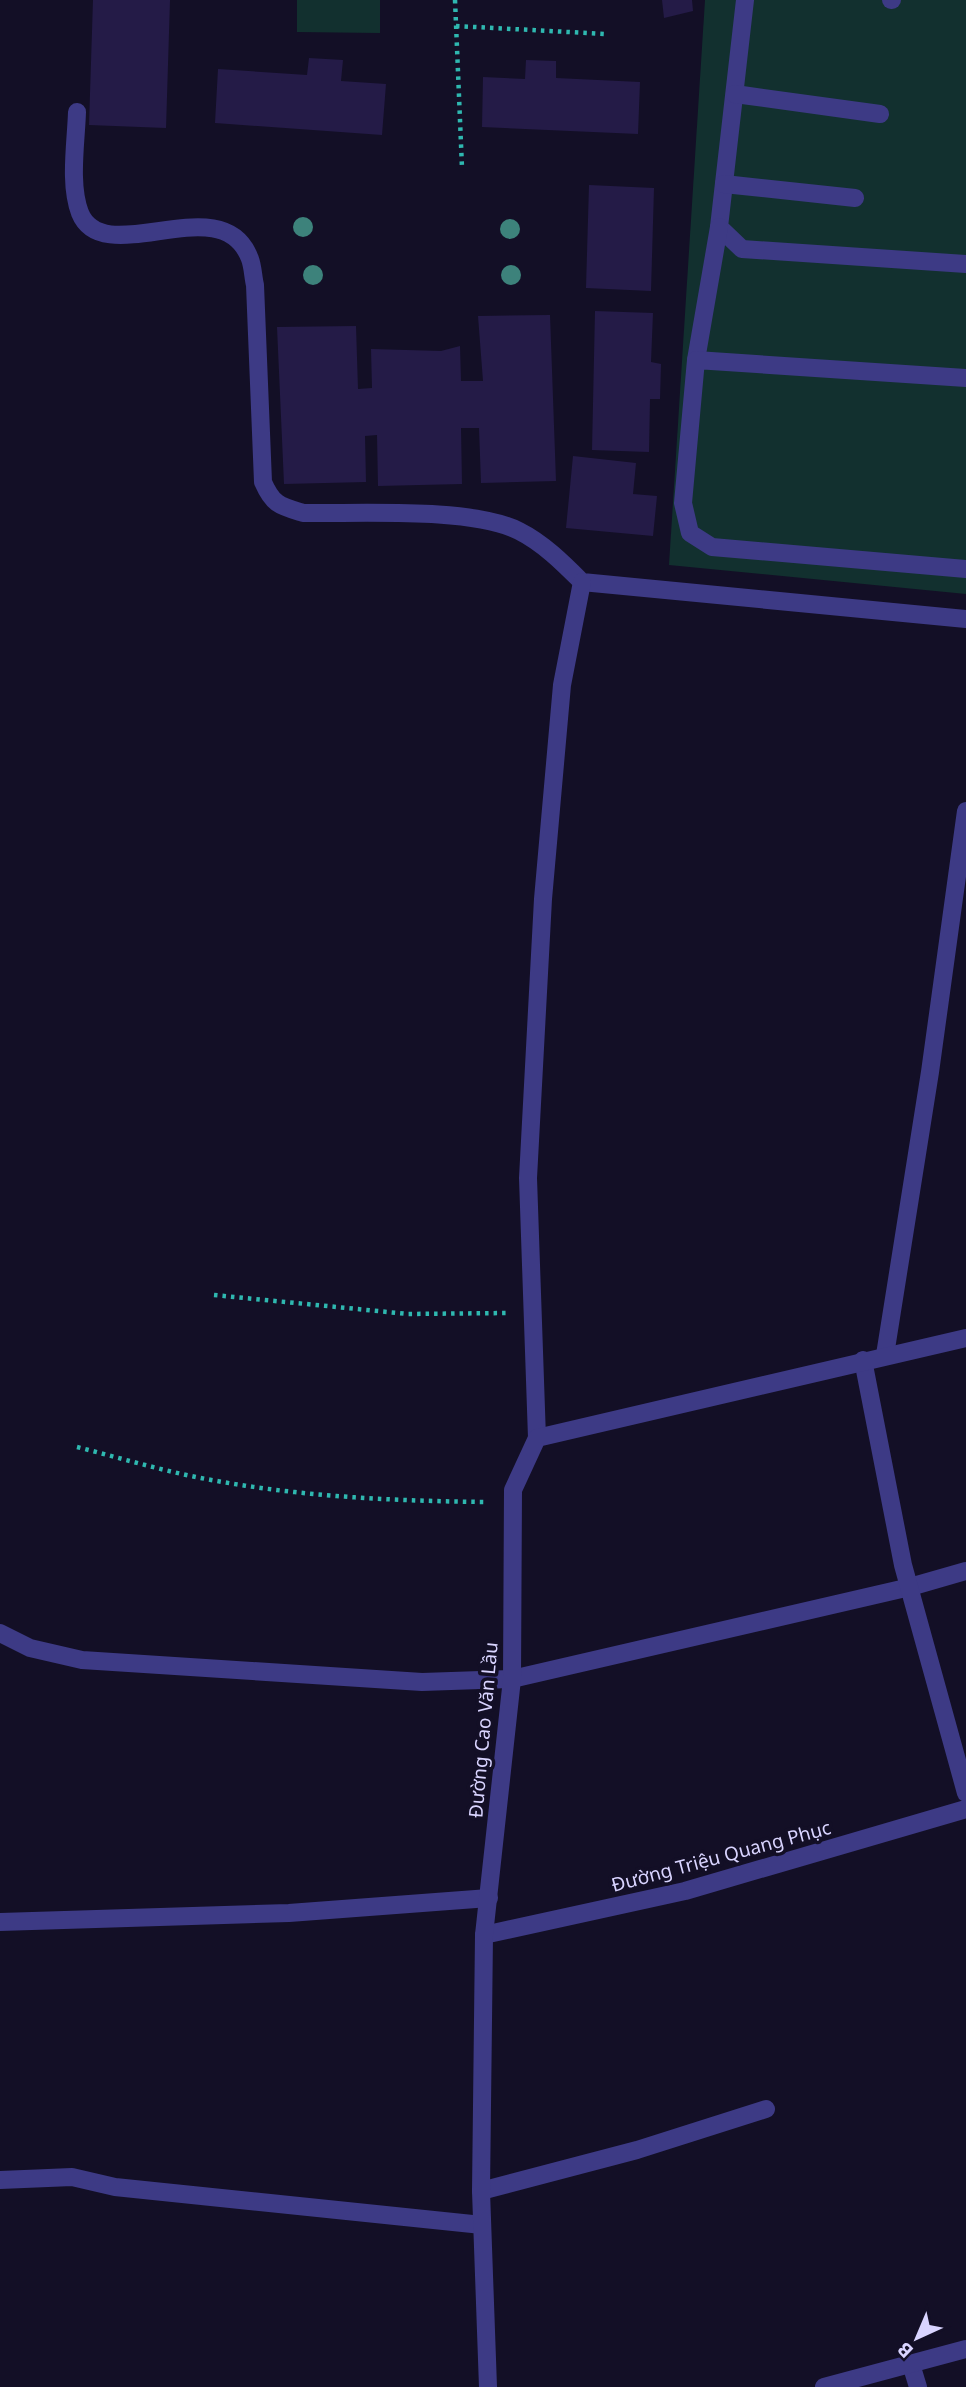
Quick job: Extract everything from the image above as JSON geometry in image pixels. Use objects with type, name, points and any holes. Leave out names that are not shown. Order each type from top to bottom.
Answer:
[{"type":"street","points":[[746,0],[719,227],[696,360],[684,503],[690,533],[712,548],[966,569]]},
{"type":"street","points":[[735,94],[880,114]]},
{"type":"street","points":[[76,112],[75,196],[81,215],[91,230],[108,236],[204,227],[227,234],[240,242],[250,258],[255,285],[263,482],[270,499],[282,507],[303,513],[474,517],[518,531],[559,559],[582,582],[966,619]]},
{"type":"street","points":[[724,184],[855,198]]},
{"type":"street","points":[[719,227],[742,249],[966,264]]},
{"type":"street","points":[[696,360],[966,378]]},
{"type":"street","points":[[582,582],[562,685],[543,899],[528,1178],[537,1438],[966,1338]]},
{"type":"street","points":[[885,1355],[930,1072],[964,843],[966,811]]},
{"type":"street","points":[[863,1360],[910,1587],[966,1793]]},
{"type":"street","name":"Đường Cao Văn Lầu","points":[[488,2387],[481,2191],[484,1934],[512,1679],[513,1490],[537,1438]]},
{"type":"street","points":[[0,1633],[30,1648],[82,1660],[422,1682],[512,1679],[910,1587],[966,1571]]},
{"type":"street","name":"Đường Triệu Quang Phục","points":[[484,1934],[685,1891],[966,1809]]},
{"type":"street","points":[[0,1922],[289,1913],[489,1899]]},
{"type":"street","points":[[481,2191],[637,2150],[766,2109]]},
{"type":"street","points":[[0,2180],[72,2177],[115,2187],[482,2225]]},
{"type":"street","points":[[824,2387],[966,2349]]},
{"type":"street","points":[[911,2364],[918,2387]]},
{"type":"path","points":[[455,0],[462,168]]},
{"type":"path","points":[[456,26],[606,34]]},
{"type":"path","points":[[214,1296],[408,1314],[532,1312]]},
{"type":"path","points":[[77,1447],[188,1475],[253,1487],[407,1501],[513,1503]]},
{"type":"green space","points":[[297,0],[380,0],[380,33],[297,32]]},
{"type":"green space","points":[[705,0],[966,0],[966,594],[669,565]]},
{"type":"building","points":[[93,0],[170,0],[166,128],[89,125]]},
{"type":"building","points":[[662,0],[692,0],[693,11],[664,18]]},
{"type":"building","points":[[309,58],[343,60],[341,81],[386,84],[382,135],[215,123],[218,69],[307,75]]},
{"type":"building","points":[[526,60],[556,61],[556,78],[640,82],[638,134],[482,127],[483,77],[525,79]]},
{"type":"building","points":[[589,185],[654,188],[651,291],[586,288]]},
{"type":"building","points":[[595,311],[653,313],[651,362],[661,364],[660,399],[650,399],[649,452],[592,450]]},
{"type":"building","points":[[550,315],[556,481],[481,483],[479,428],[461,428],[462,484],[378,486],[377,435],[365,436],[366,482],[284,484],[277,327],[356,326],[358,389],[372,388],[371,349],[441,351],[460,346],[461,381],[483,381],[478,316]]},
{"type":"building","points":[[573,456],[636,463],[633,494],[657,496],[653,536],[566,528]]}]
